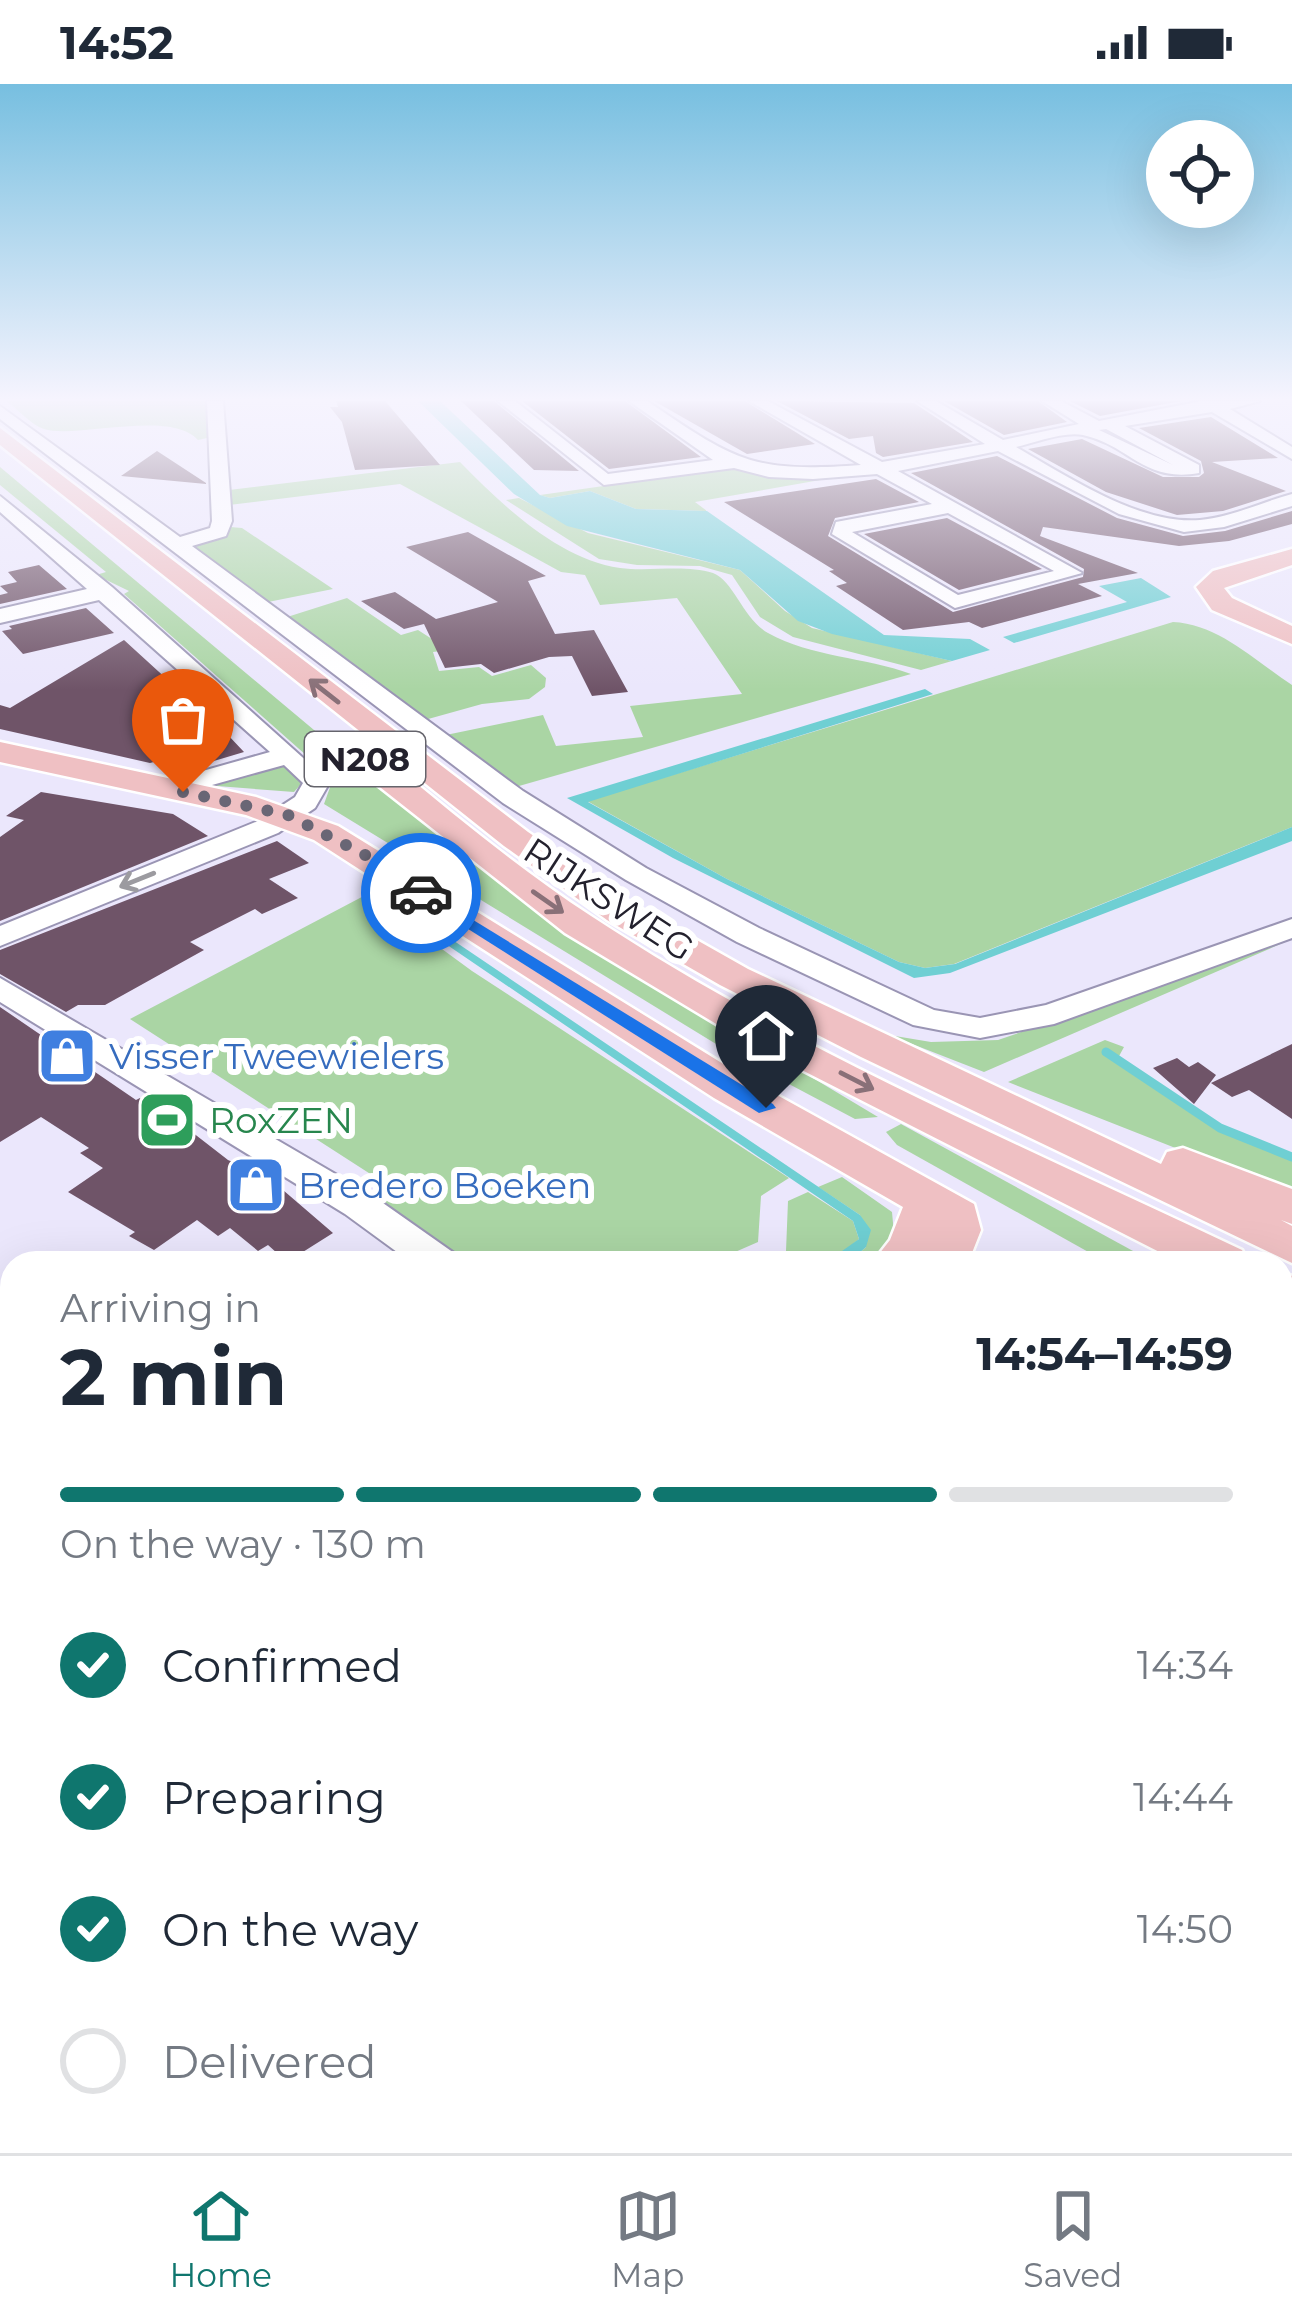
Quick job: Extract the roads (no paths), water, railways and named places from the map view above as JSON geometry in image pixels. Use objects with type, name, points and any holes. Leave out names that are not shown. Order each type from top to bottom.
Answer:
[{"type":"main road","name":"RIJKSWEG","points":[[47,498],[483,856],[606,943],[753,1028],[1199,1251]]},
{"type":"main road","name":"RIJKSWEG","points":[[80,498],[269,649],[620,912],[876,1048],[1292,1246]]},
{"type":"main road","points":[[1292,560],[1232,581],[1224,590],[1227,602],[1292,635]]},
{"type":"main road","points":[[0,752],[288,815],[367,856],[943,1227],[909,1251]]},
{"type":"main road","name":"N208","points":[[876,1048],[965,1073],[1292,1207]]},
{"type":"main road","name":"N208","points":[[1048,1177],[1150,1251]]},
{"type":"street","name":"RIJKSWEG","points":[[111,498],[497,786],[636,874],[769,945],[925,1018],[980,1028],[1054,1014],[1292,928]]},
{"type":"street","points":[[173,545],[219,532],[218,498]]},
{"type":"street","points":[[930,498],[1072,573],[956,602],[842,534],[843,526],[948,507]]},
{"type":"street","points":[[1104,498],[1172,524],[1199,525],[1292,500]]},
{"type":"street","points":[[0,502],[317,782],[311,796],[288,815],[246,836],[0,937]]},
{"type":"street","points":[[0,616],[104,592]]},
{"type":"street","points":[[169,789],[289,755]]},
{"type":"street","points":[[0,988],[359,1205],[423,1251]]},
{"type":"waterway","points":[[1106,1052],[1220,1128],[1292,1157]]},
{"type":"place","name":"Visser Tweewielers","points":[[67,1056]]},
{"type":"place","name":"RoxZEN","points":[[167,1120]]},
{"type":"place","name":"Bredero Boeken","points":[[256,1185]]}]
